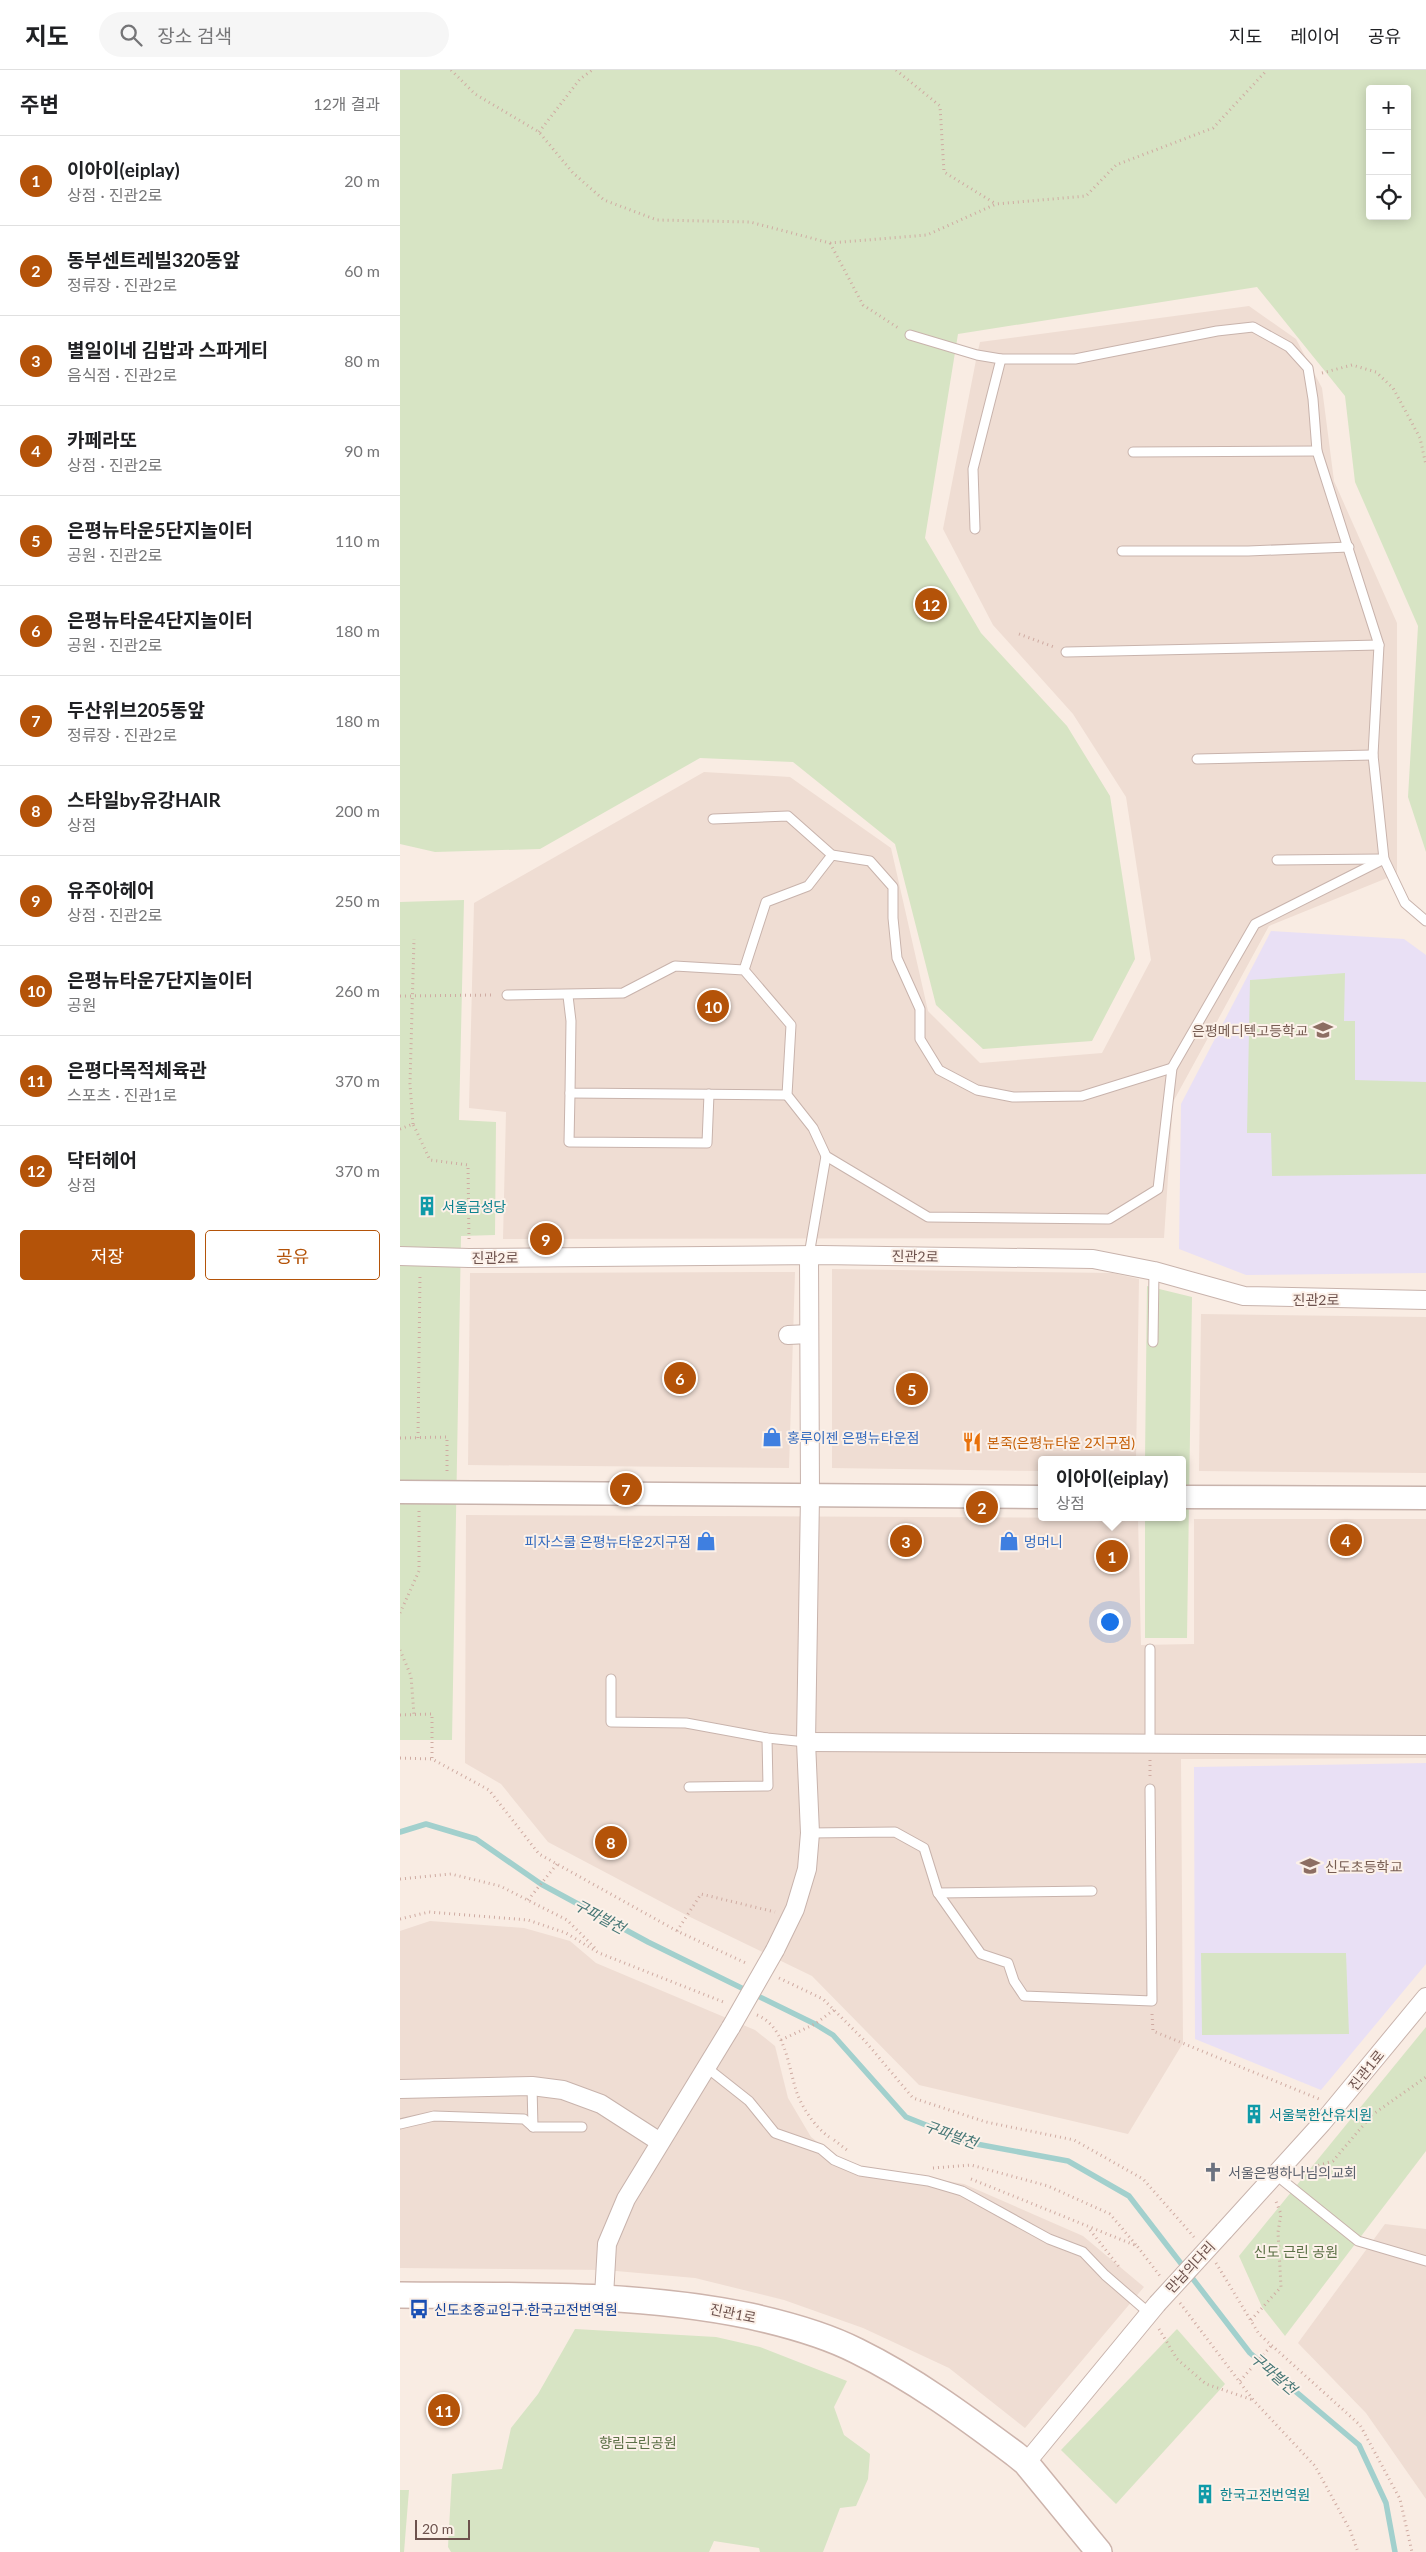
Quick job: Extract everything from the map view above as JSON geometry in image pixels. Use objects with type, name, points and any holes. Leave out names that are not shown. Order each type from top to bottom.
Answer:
[{"type":"main road","name":"진관1로","points":[[400,2295],[604,2296],[706,2307],[785,2324],[856,2350],[929,2391],[1026,2463],[1099,2552]]},
{"type":"street","name":"진관2로","points":[[400,1256],[478,1258],[809,1255],[1093,1259],[1154,1271],[1244,1296],[1426,1300]]},
{"type":"street","points":[[604,2296],[607,2244],[626,2199],[731,2027],[775,1950],[795,1910],[807,1869],[810,1833],[806,1742],[810,1496],[809,1255]]},
{"type":"street","points":[[788,1335],[809,1334]]},
{"type":"street","points":[[400,1492],[1038,1497]]},
{"type":"street","points":[[1186,1497],[1426,1498]]},
{"type":"street","points":[[806,1742],[1150,1751],[1426,1745]]},
{"type":"street","name":"진관1로","points":[[1224,2231],[1322,2123],[1426,1997]]},
{"type":"street","points":[[400,2089],[532,2086],[563,2090],[602,2104],[660,2142]]},
{"type":"street","name":"만남의다리","points":[[1154,2313],[1224,2231]]},
{"type":"street","points":[[1026,2463],[1154,2313]]},
{"type":"lane","points":[[910,335],[977,355],[1001,359],[1074,359],[1217,331],[1253,327],[1289,347],[1308,368],[1313,399],[1316,451],[1349,547],[1379,645],[1373,755],[1384,859],[1405,903],[1426,921]]},
{"type":"lane","points":[[975,529],[973,469],[1001,359]]},
{"type":"lane","points":[[1133,452],[1316,451]]},
{"type":"lane","points":[[1122,551],[1248,551],[1349,547]]},
{"type":"lane","points":[[1066,652],[1379,645]]},
{"type":"lane","points":[[1197,759],[1373,755]]},
{"type":"lane","points":[[713,819],[788,816],[832,855],[870,861],[893,886],[893,918],[898,958],[920,1009],[920,1039],[939,1070],[977,1090],[1012,1097],[1082,1096],[1172,1068]]},
{"type":"lane","points":[[744,970],[766,902],[808,886],[832,855]]},
{"type":"lane","points":[[1277,860],[1384,859]]},
{"type":"lane","points":[[826,1156],[928,1217],[1109,1219],[1158,1189],[1172,1068],[1255,924],[1384,859]]},
{"type":"lane","points":[[508,995],[568,996],[623,993],[676,966],[744,970],[791,1025],[787,1095],[814,1128],[826,1156],[809,1255]]},
{"type":"lane","points":[[568,996],[571,1021],[568,1142],[707,1143],[709,1094]]},
{"type":"lane","points":[[570,1093],[787,1095]]},
{"type":"lane","points":[[1153,1342],[1154,1271]]},
{"type":"lane","points":[[1150,1649],[1150,1751]]},
{"type":"lane","points":[[612,1679],[610,1722],[686,1723],[767,1738],[806,1742]]},
{"type":"lane","points":[[689,1787],[768,1786],[767,1738]]},
{"type":"lane","points":[[810,1833],[895,1832],[924,1848],[938,1893],[981,1954],[1008,1963],[1014,1981],[1024,1996],[1152,2001],[1150,1789]]},
{"type":"lane","points":[[938,1893],[1092,1891]]},
{"type":"lane","points":[[706,2067],[749,2101],[775,2133],[821,2149],[834,2160],[860,2171],[928,2181],[962,2191],[1049,2239],[1083,2252],[1105,2276],[1154,2313]]},
{"type":"lane","points":[[532,2086],[533,2126]]},
{"type":"lane","points":[[400,2124],[434,2116],[524,2119],[533,2126],[582,2127]]},
{"type":"lane","points":[[1276,2175],[1358,2241],[1426,2261]]},
{"type":"path","points":[[451,70],[475,94],[539,132],[573,173],[604,200],[657,220],[750,222],[830,243],[926,235],[996,204],[1086,196],[1116,166],[1212,128],[1267,70]]},
{"type":"path","points":[[539,132],[580,79],[592,70]]},
{"type":"path","points":[[896,70],[940,106],[944,172],[996,204]]},
{"type":"path","points":[[830,243],[863,305],[910,335]]},
{"type":"path","points":[[1310,377],[1352,365],[1376,372],[1393,388],[1420,438],[1426,465]]},
{"type":"path","points":[[1019,634],[1066,652]]},
{"type":"path","points":[[414,939],[410,1084],[413,1124],[430,1160],[468,1165],[469,1247]]},
{"type":"path","points":[[400,996],[508,995]]},
{"type":"path","points":[[400,1129],[413,1124]]},
{"type":"path","points":[[418,1438],[420,1266]]},
{"type":"path","points":[[400,1438],[447,1438],[447,1477]]},
{"type":"path","points":[[400,1613],[419,1571],[419,1504]]},
{"type":"path","points":[[400,1650],[410,1676],[414,1715]]},
{"type":"path","points":[[400,1715],[432,1714],[432,1759]]},
{"type":"path","points":[[1150,1751],[1150,1789]]},
{"type":"path","points":[[400,1758],[432,1759],[489,1790],[539,1854],[677,1931],[755,1967]]},
{"type":"path","points":[[528,1900],[556,1864]]},
{"type":"path","points":[[400,1879],[450,1874],[500,1886],[567,1920],[599,1953]]},
{"type":"path","points":[[677,1931],[701,1894],[782,1913]]},
{"type":"path","points":[[772,1975],[823,1999],[865,2041],[913,2098],[986,2122],[1074,2140],[1143,2179],[1196,2239]]},
{"type":"path","points":[[1152,2001],[1153,2031],[1326,2102]]},
{"type":"path","points":[[782,2040],[815,2024],[834,2010]]},
{"type":"path","points":[[1296,2172],[1333,2161],[1372,2116],[1426,2077]]},
{"type":"path","points":[[1350,2110],[1372,2116]]},
{"type":"path","points":[[923,2168],[972,2165],[1048,2186],[1110,2214],[1137,2246]]},
{"type":"path","points":[[1251,2320],[1281,2287],[1278,2232],[1281,2214],[1274,2197]]},
{"type":"path","points":[[1090,2229],[1122,2270]]},
{"type":"path","points":[[1216,2261],[1259,2334],[1360,2425],[1400,2499],[1412,2552]]},
{"type":"path","points":[[1154,2313],[1177,2359],[1206,2384],[1254,2401]]},
{"type":"path","points":[[1240,2381],[1272,2345]]},
{"type":"shaded area","points":[[1249,306],[1296,339],[1322,388],[1334,481],[1397,623],[1397,874],[1269,926],[1173,1102],[1164,1238],[503,1239],[506,1112],[469,1108],[474,903],[704,772],[790,777],[891,848],[928,1011],[980,1063],[1102,1053],[1151,960],[1126,797],[1073,714],[993,625],[943,529],[977,355],[980,342]]},
{"type":"shaded area","name":"은평메디텍고등학교","points":[[1271,931],[1404,939],[1426,955],[1426,1273],[1246,1275],[1179,1249],[1181,1104]]},
{"type":"shaded area","points":[[832,1269],[1112,1273],[1139,1279],[1136,1456],[1038,1456],[1038,1471],[832,1468]]},
{"type":"shaded area","points":[[795,1272],[789,1468],[468,1465],[470,1273]]},
{"type":"shaded area","points":[[1201,1314],[1426,1317],[1426,1473],[1199,1471]]},
{"type":"shaded area","points":[[466,1515],[1038,1518],[1038,1521],[1138,1521],[1141,1645],[1194,1644],[1194,1519],[1426,1519],[1426,1758],[1181,1759],[1183,2043],[1128,2134],[919,2085],[812,1976],[688,1916],[548,1842],[501,1784],[465,1763]]},
{"type":"shaded area","name":"신도초등학교","points":[[1426,1763],[1426,1964],[1321,2090],[1195,2039],[1194,1767]]},
{"type":"shaded area","points":[[430,1921],[524,1928],[570,1941],[596,1963],[755,2030],[775,2046],[788,2098],[811,2137],[835,2156],[861,2166],[964,2184],[1083,2236],[1144,2287],[1025,2428],[949,2368],[863,2328],[784,2300],[695,2278],[605,2270],[400,2268],[400,1931]]},
{"type":"shaded area","points":[[1385,2224],[1426,2229],[1426,2499],[1366,2413],[1298,2343]]},
{"type":"green space","points":[[400,70],[1426,70],[1426,852],[1408,797],[1418,626],[1355,482],[1345,396],[1257,287],[958,334],[925,538],[981,633],[1067,726],[1110,796],[1135,959],[1092,1041],[983,1049],[936,1005],[895,844],[793,762],[700,758],[540,849],[435,852],[400,844]]},
{"type":"green space","points":[[464,900],[459,1120],[496,1122],[495,1235],[461,1236],[452,1740],[400,1740],[400,902]]},
{"type":"green space","points":[[1345,973],[1344,1021],[1355,1021],[1355,1080],[1426,1082],[1426,1174],[1272,1176],[1271,1133],[1247,1133],[1250,980]]},
{"type":"green space","points":[[1147,1286],[1192,1297],[1187,1638],[1145,1638],[1145,1521],[1186,1521],[1186,1456],[1145,1456]]},
{"type":"green space","points":[[1201,1953],[1346,1953],[1349,2034],[1202,2035]]},
{"type":"green space","name":"신도 근린 공원","points":[[1426,2027],[1426,2151],[1285,2336],[1262,2307],[1239,2256]]},
{"type":"green space","name":"향림근린공원","points":[[575,2329],[716,2337],[760,2347],[847,2381],[834,2407],[844,2435],[870,2454],[868,2479],[856,2506],[840,2508],[823,2552],[760,2552],[759,2548],[714,2541],[709,2552],[451,2552],[448,2547],[452,2474],[502,2469],[511,2428],[538,2394]]},
{"type":"green space","points":[[1177,2329],[1225,2384],[1116,2504],[1061,2450]]},
{"type":"green space","points":[[400,2490],[409,2490],[404,2552],[400,2552]]},
{"type":"waterway","name":"구파발천","points":[[400,1832],[426,1824],[476,1839],[541,1884],[648,1942],[815,2024],[833,2035],[906,2117],[971,2143],[1068,2161],[1129,2196],[1250,2353],[1359,2445],[1386,2503],[1395,2552]]},
{"type":"place","name":"닥터헤어","points":[[931,604]]},
{"type":"place","name":"은평뉴타운7단지놀이터","points":[[713,1006]]},
{"type":"place","name":"은평메디텍고등학교","points":[[1323,1030]]},
{"type":"place","name":"서울금성당","points":[[427,1206]]},
{"type":"place","name":"유주아헤어","points":[[546,1239]]},
{"type":"place","name":"은평뉴타운4단지놀이터","points":[[680,1378]]},
{"type":"place","name":"은평뉴타운5단지놀이터","points":[[912,1389]]},
{"type":"place","name":"홍루이젠 은평뉴타운점","points":[[772,1437]]},
{"type":"place","name":"본죽(은평뉴타운 2지구점)","points":[[972,1442]]},
{"type":"place","name":"두산위브205동앞","points":[[626,1489]]},
{"type":"place","name":"동부센트레빌320동앞","points":[[982,1507]]},
{"type":"place","name":"카페라또","points":[[1346,1540]]},
{"type":"place","name":"피자스쿨 은평뉴타운2지구점","points":[[706,1541]]},
{"type":"place","name":"별일이네 김밥과 스파게티","points":[[906,1541]]},
{"type":"place","name":"멍머니","points":[[1009,1541]]},
{"type":"place","name":"이아이(eiplay)","points":[[1112,1556]]},
{"type":"place","name":"스타일by유강HAIR","points":[[611,1842]]},
{"type":"place","name":"신도초등학교","points":[[1310,1866]]},
{"type":"place","name":"서울북한산유치원","points":[[1254,2114]]},
{"type":"place","name":"서울은평하나님의교회","points":[[1213,2172]]},
{"type":"place","name":"신도초중교입구.한국고전번역원","points":[[419,2309]]},
{"type":"place","name":"은평다목적체육관","points":[[444,2410]]},
{"type":"place","name":"한국고전번역원","points":[[1205,2494]]}]
